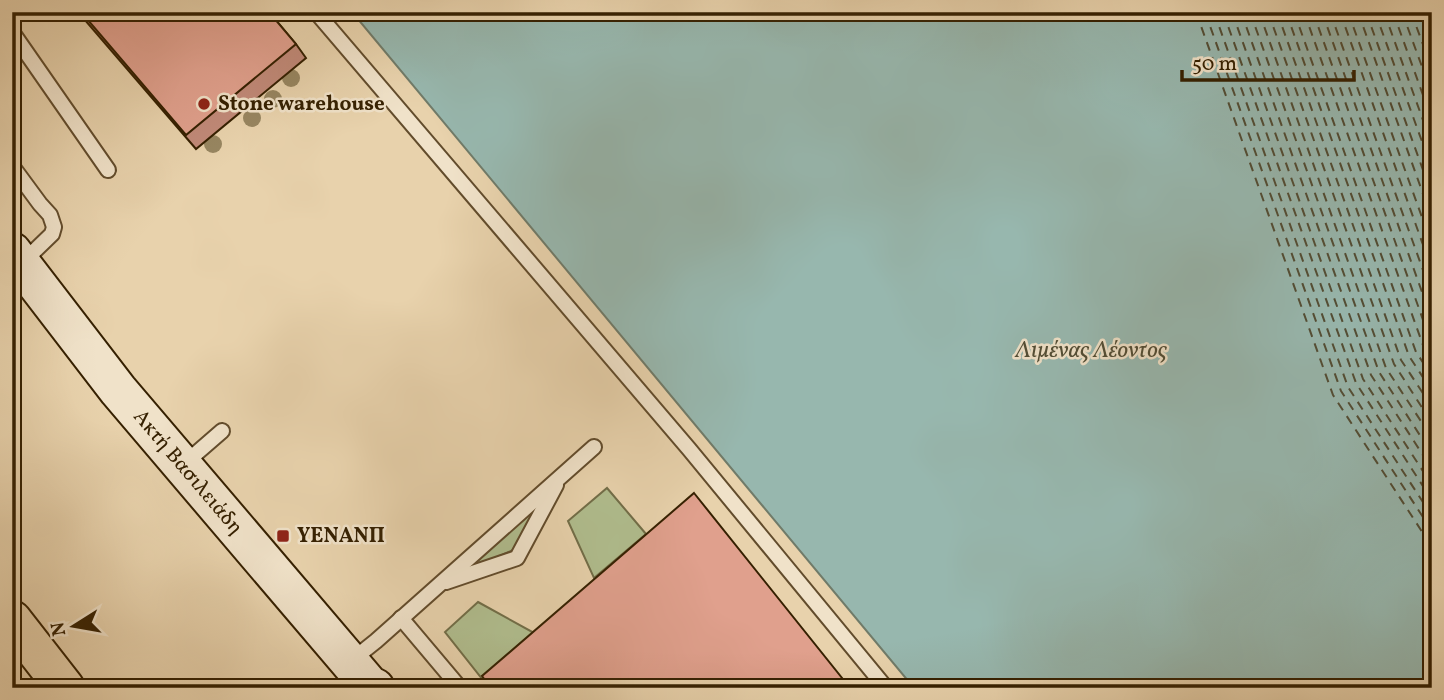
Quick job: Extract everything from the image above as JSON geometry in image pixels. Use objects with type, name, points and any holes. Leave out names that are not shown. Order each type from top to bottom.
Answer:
[{"type":"main road","points":[[12,620],[65,688]]},
{"type":"main road","points":[[12,657],[36,688]]},
{"type":"street","name":"Ακτή Βασιλειάδη","points":[[17,258],[118,390],[366,681]]},
{"type":"lane","points":[[316,12],[689,449],[886,688]]},
{"type":"lane","points":[[12,32],[108,170]]},
{"type":"lane","points":[[12,166],[50,215],[54,227],[52,234],[17,258]]},
{"type":"lane","points":[[183,465],[222,431]]},
{"type":"lane","points":[[366,681],[401,618],[593,447]]},
{"type":"lane","points":[[438,585],[517,558],[560,477]]},
{"type":"lane","points":[[401,618],[460,688]]},
{"type":"green space","points":[[607,488],[646,534],[594,578],[568,521]]},
{"type":"green space","points":[[541,503],[513,550],[466,571]]},
{"type":"green space","points":[[478,602],[536,634],[483,680],[445,632]]},
{"type":"water","name":"Λιμένας Λέοντος","points":[[352,12],[1432,12],[1432,688],[914,688]]},
{"type":"building","name":"Stone warehouse","points":[[81,12],[269,12],[296,44],[186,135]]},
{"type":"building","points":[[694,493],[850,688],[491,688],[482,676]]},
{"type":"ferry route","points":[[1196,12],[1333,395],[1432,547]]},
{"type":"ferry route","points":[[1205,12],[1341,391],[1432,531]]},
{"type":"ferry route","points":[[1214,12],[1348,387],[1432,516]]},
{"type":"ferry route","points":[[1223,12],[1356,383],[1432,500]]},
{"type":"ferry route","points":[[1232,12],[1363,379],[1432,485]]},
{"type":"ferry route","points":[[1241,12],[1371,375],[1432,469]]},
{"type":"ferry route","points":[[1250,12],[1379,372],[1432,454]]},
{"type":"ferry route","points":[[1259,12],[1386,368],[1432,438]]},
{"type":"ferry route","points":[[1268,12],[1394,364],[1432,423]]},
{"type":"ferry route","points":[[1277,12],[1401,360],[1432,407]]},
{"type":"ferry route","points":[[1286,12],[1409,356],[1432,391]]},
{"type":"ferry route","points":[[1294,12],[1416,352],[1432,376]]},
{"type":"ferry route","points":[[1304,12],[1424,348],[1432,360]]},
{"type":"ferry route","points":[[1313,12],[1432,345]]},
{"type":"ferry route","points":[[1322,12],[1432,320]]},
{"type":"ferry route","points":[[1330,12],[1432,295]]},
{"type":"ferry route","points":[[1340,12],[1432,270]]},
{"type":"ferry route","points":[[1348,12],[1432,245]]},
{"type":"ferry route","points":[[1358,12],[1432,219]]},
{"type":"ferry route","points":[[1366,12],[1432,195]]},
{"type":"ferry route","points":[[1375,12],[1432,169]]},
{"type":"ferry route","points":[[1384,12],[1432,145]]},
{"type":"ferry route","points":[[1393,12],[1432,120]]},
{"type":"ferry route","points":[[1402,12],[1432,94]]},
{"type":"ferry route","points":[[1411,12],[1432,69]]},
{"type":"ferry route","points":[[1420,12],[1432,44]]},
{"type":"ferry route","points":[[1429,12],[1432,19]]},
{"type":"place","name":"Stone warehouse","points":[[204,104]]},
{"type":"place","name":"ΥΕΝΑΝΠ","points":[[283,536]]}]
